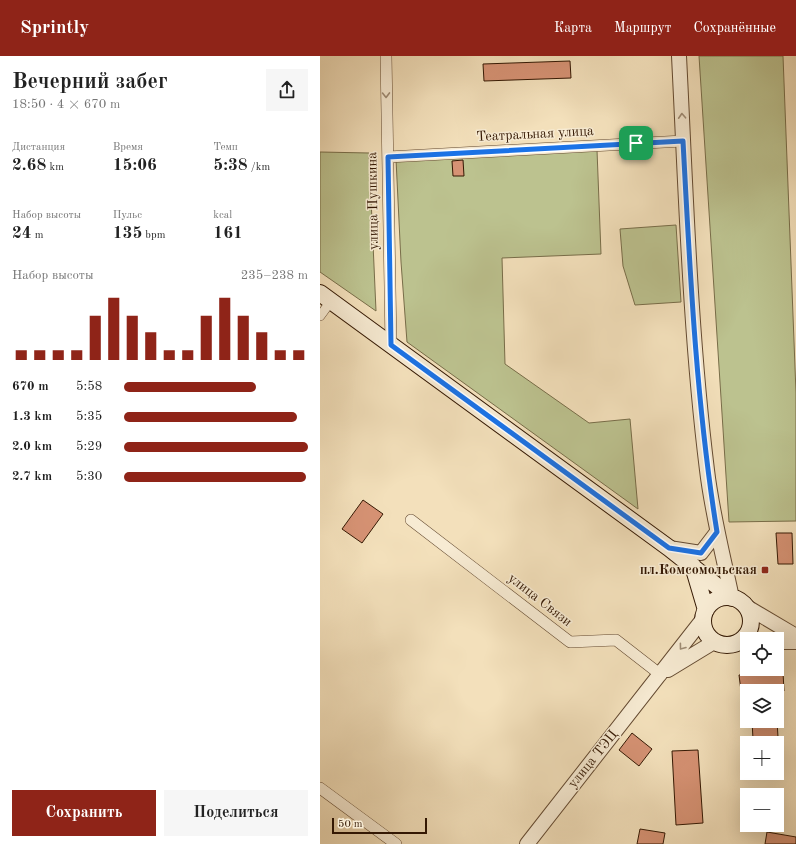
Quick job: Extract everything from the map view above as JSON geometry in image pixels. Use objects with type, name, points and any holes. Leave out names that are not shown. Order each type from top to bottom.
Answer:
[{"type":"main road","points":[[326,297],[669,548],[732,598],[747,607],[752,625],[749,632]]},
{"type":"main road","points":[[693,566],[704,614],[705,632],[714,642],[728,646],[740,642]]},
{"type":"main road","points":[[704,614],[717,599],[732,598]]},
{"type":"street","name":"улица Пушкина","points":[[386,56],[391,345]]},
{"type":"street","points":[[679,56],[693,312],[707,470],[717,532],[732,598]]},
{"type":"street","name":"Театральная улица","points":[[388,157],[683,141]]},
{"type":"street","points":[[320,316],[326,297]]},
{"type":"street","name":"улица Связи","points":[[411,520],[570,642],[616,640],[661,675]]},
{"type":"street","points":[[669,548],[701,553],[717,532]]},
{"type":"street","points":[[747,607],[796,636]]},
{"type":"street","name":"улица ТЭЦ","points":[[527,844],[578,777],[661,675],[704,614]]},
{"type":"street","points":[[661,675],[714,642]]},
{"type":"street","points":[[784,642],[796,642]]},
{"type":"street","points":[[320,788],[396,844]]},
{"type":"green space","points":[[699,56],[783,56],[796,393],[796,521],[729,522]]},
{"type":"green space","points":[[597,150],[601,254],[502,258],[505,364],[589,423],[630,419],[638,509],[407,342],[396,159]]},
{"type":"green space","points":[[320,152],[369,153],[376,311],[320,272]]},
{"type":"green space","points":[[676,225],[681,302],[635,305],[623,266],[620,229]]},
{"type":"building","points":[[570,61],[571,78],[484,81],[483,64]]},
{"type":"building","points":[[463,160],[464,176],[453,176],[452,161]]},
{"type":"building","points":[[363,500],[383,514],[362,543],[342,529]]},
{"type":"building","points":[[776,533],[792,533],[793,564],[778,564]]},
{"type":"building","points":[[739,675],[783,676],[784,684],[740,684]]},
{"type":"building","points":[[752,728],[777,728],[778,736],[753,736]]},
{"type":"building","points":[[632,733],[652,749],[639,766],[619,750]]},
{"type":"building","points":[[698,750],[703,823],[676,825],[672,751]]},
{"type":"building","points":[[640,829],[665,833],[663,844],[637,844]]},
{"type":"building","points":[[767,832],[796,837],[796,844],[765,844]]},
{"type":"place","name":"пл.Комсомольская","points":[[765,570]]},
{"type":"route","points":[[683,141],[693,312],[707,470],[717,532],[701,553],[669,548],[391,345],[388,157],[636,143],[683,141]]}]
